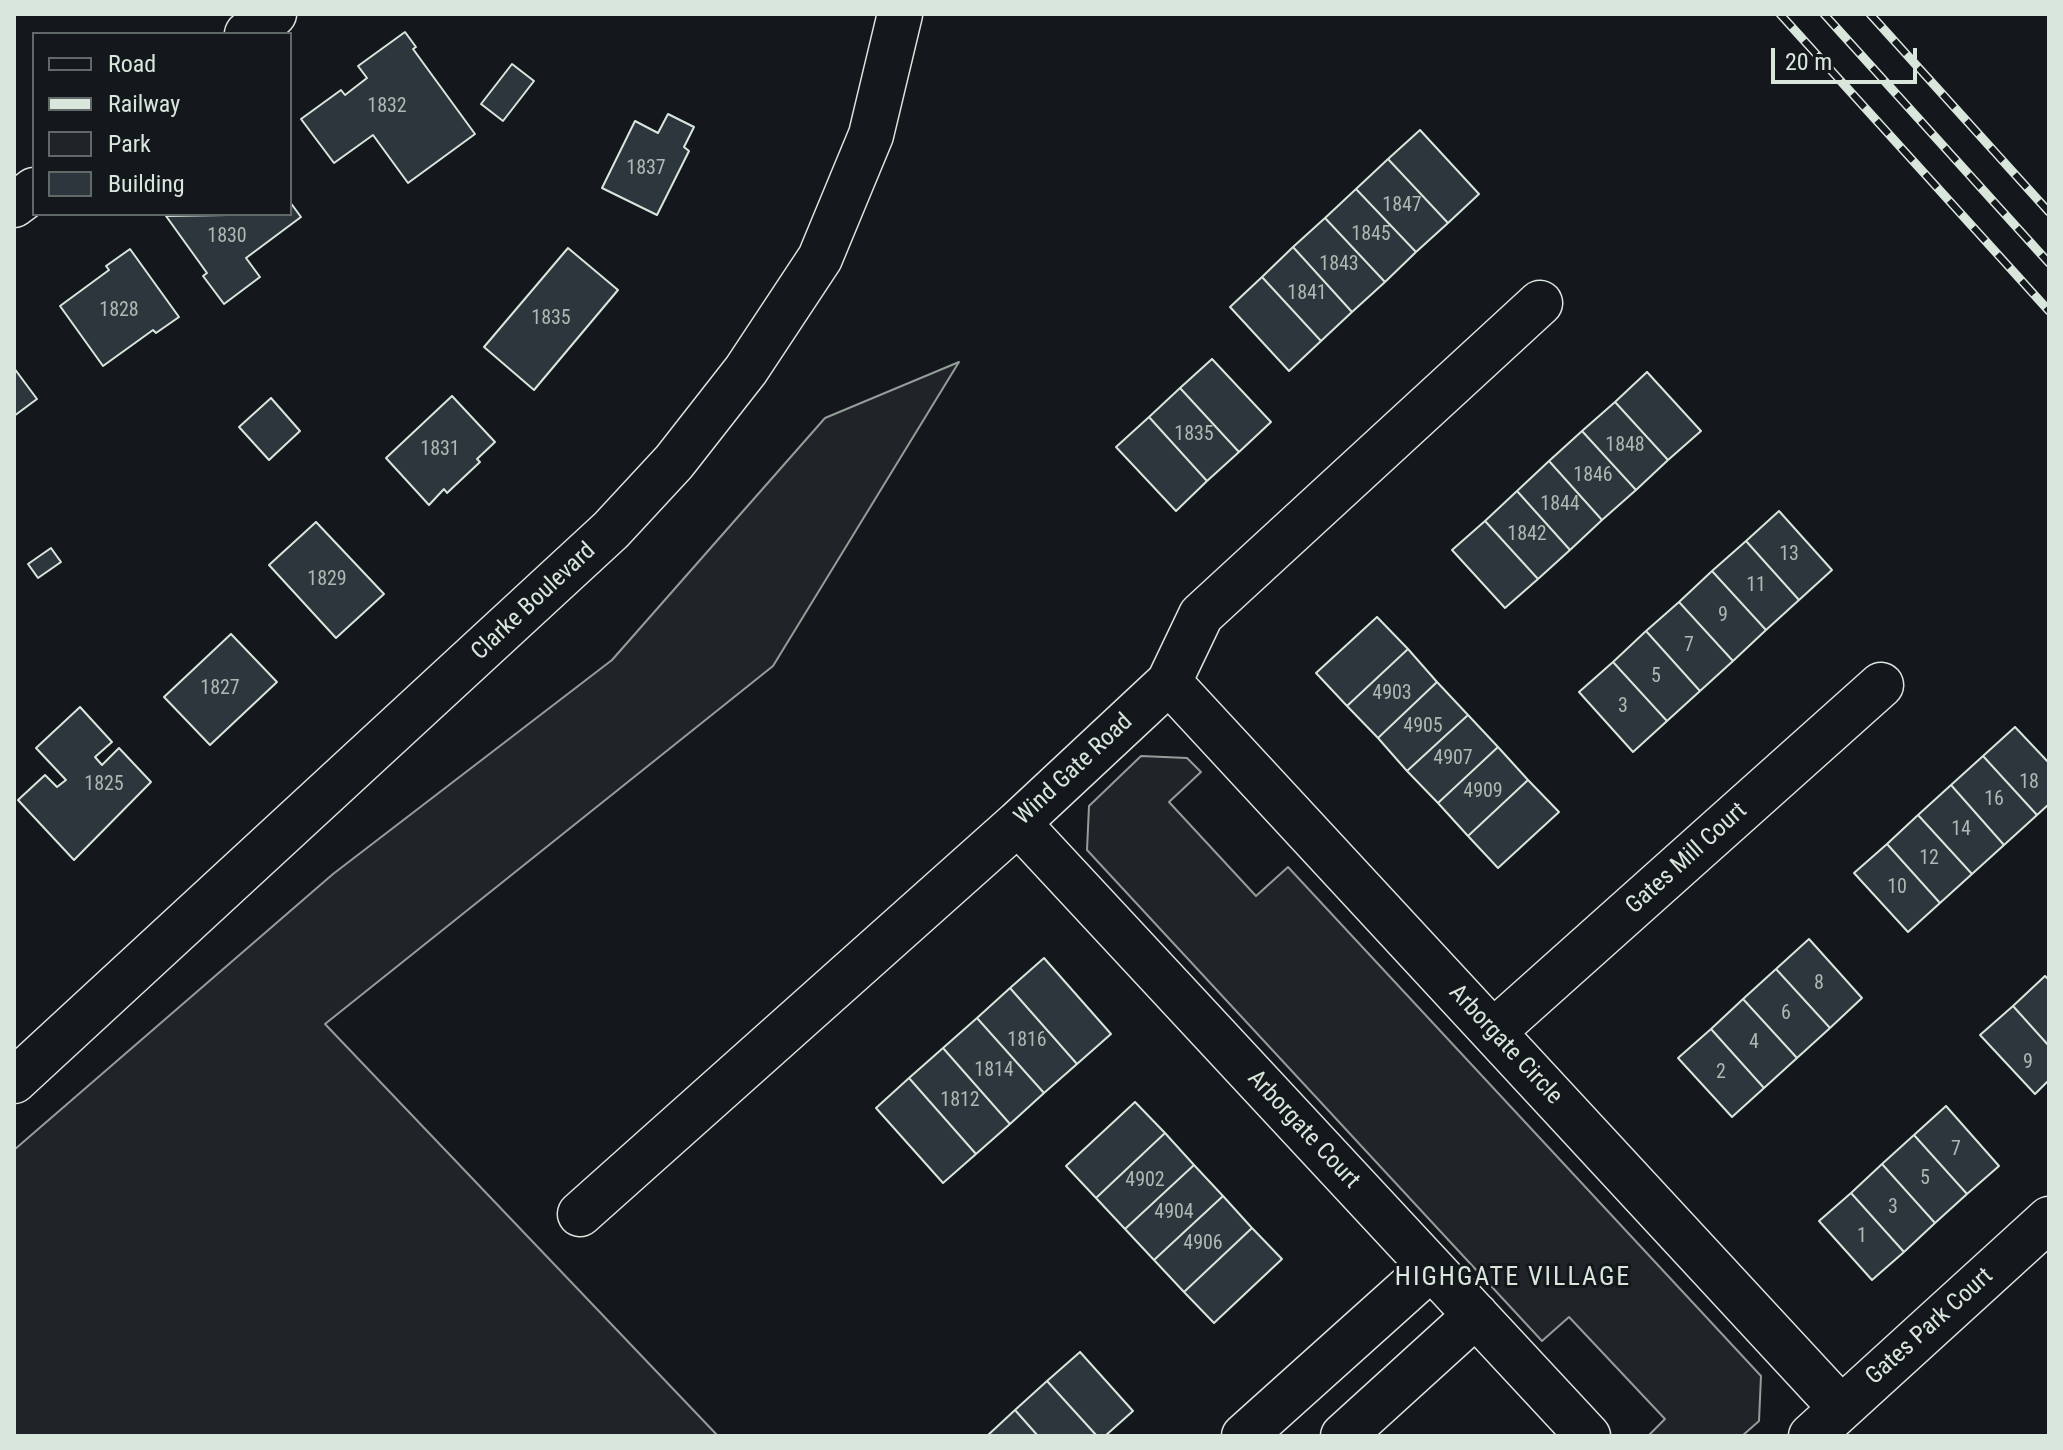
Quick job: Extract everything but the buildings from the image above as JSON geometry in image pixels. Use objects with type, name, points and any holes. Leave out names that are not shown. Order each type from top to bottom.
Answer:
[{"type":"street","points":[[250,32],[274,14]]},
{"type":"street","name":"Clarke Boulevard","points":[[14,1081],[611,530],[674,462],[746,370],[820,258],[871,135],[900,14]]},
{"type":"street","points":[[14,205],[32,192]]},
{"type":"street","name":"Wind Gate Road","points":[[580,1214],[1018,823],[1169,682],[1201,615],[1540,303]]},
{"type":"street","name":"Arborgate Circle","points":[[1169,682],[1493,1032],[1826,1422]]},
{"type":"street","name":"Gates Mill Court","points":[[1493,1032],[1881,685]]},
{"type":"street","name":"Arborgate Court","points":[[1018,823],[1588,1436]]},
{"type":"street","name":"Gates Park Court","points":[[1826,1422],[2049,1219]]},
{"type":"street","points":[[1244,1436],[1431,1268]]},
{"type":"street","points":[[1343,1436],[1476,1315]]},
{"type":"green space","points":[[959,362],[773,666],[325,1024],[718,1436],[14,1436],[14,1150],[333,874],[612,660],[825,418]]},
{"type":"green space","points":[[1141,756],[1187,758],[1201,772],[1169,802],[1256,896],[1288,867],[1761,1376],[1759,1421],[1742,1436],[1648,1436],[1665,1419],[1569,1317],[1542,1341],[1087,850],[1089,806]]},
{"type":"railway","points":[[1780,14],[2049,311]]},
{"type":"railway","points":[[1824,14],[2049,263]]},
{"type":"railway","points":[[1870,14],[2049,212]]},
{"type":"district","name":"HIGHGATE VILLAGE","points":[[1513,1278]]}]
